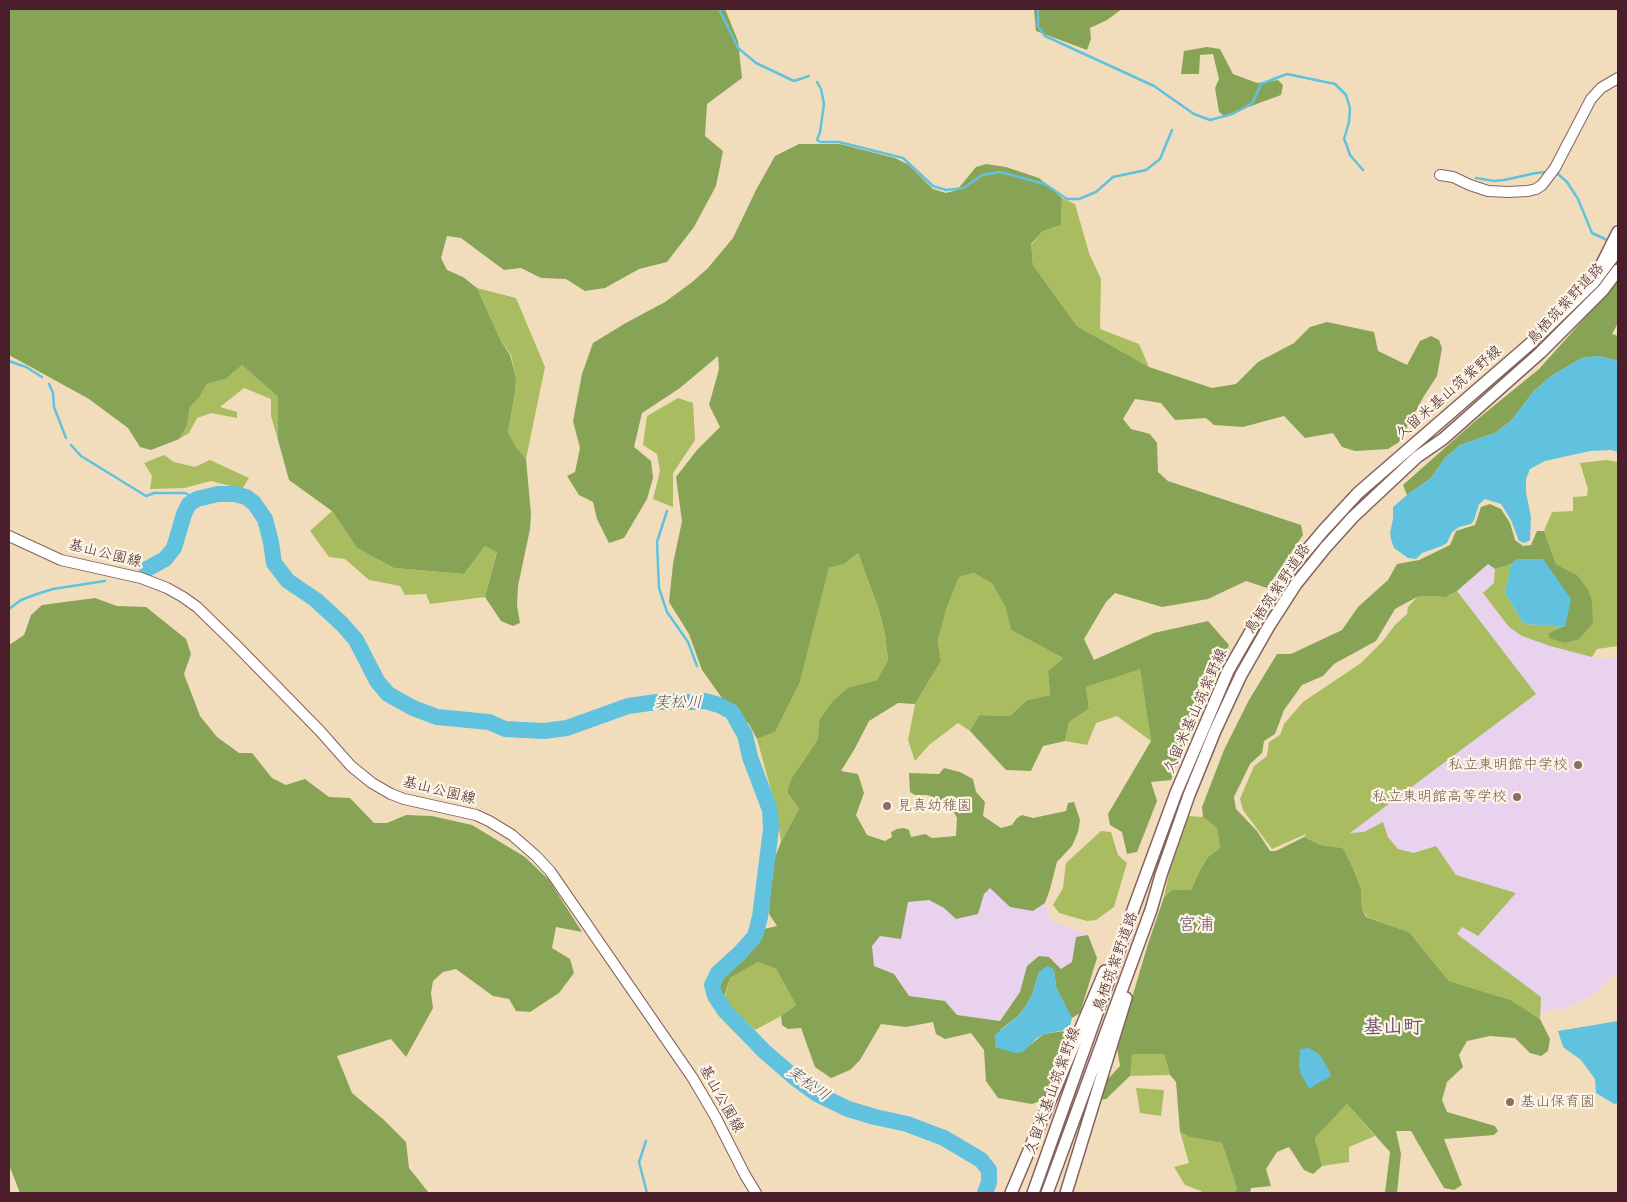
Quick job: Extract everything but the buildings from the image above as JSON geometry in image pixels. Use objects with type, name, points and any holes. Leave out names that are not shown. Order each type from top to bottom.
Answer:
[{"type":"main road","points":[[1440,174],[1453,177],[1470,186],[1488,191],[1508,192],[1536,189],[1552,173],[1591,100],[1601,88],[1618,78]]},
{"type":"main road","points":[[1594,282],[1618,232]]},
{"type":"main road","name":"久留米基山筑紫野線","points":[[1032,1193],[1176,793],[1228,671],[1263,610],[1290,570],[1358,493],[1531,343],[1594,282],[1618,250]]},
{"type":"main road","name":"鳥栖筑紫野道路","points":[[1047,1193],[1151,910],[1170,848],[1214,732],[1241,675],[1269,626],[1296,584],[1324,548],[1353,517],[1417,457],[1443,439],[1540,353],[1603,290],[1618,270]]},
{"type":"main road","points":[[1603,290],[1618,274]]},
{"type":"main road","name":"基山公園線","points":[[9,536],[61,560],[140,578],[175,592],[197,607],[211,620],[352,766],[372,783],[404,799],[483,818],[512,835],[536,856],[550,871],[692,1077],[756,1193]]},
{"type":"main road","points":[[1066,1193],[1151,910]]},
{"type":"main road","points":[[1012,1193],[1112,954],[1129,921]]},
{"type":"shaded area","points":[[1488,564],[1495,569],[1494,583],[1592,657],[1605,659],[1618,656],[1618,972],[1590,997],[1563,1009],[1536,1012],[1307,833],[1272,849],[1243,810],[1240,799],[1254,766],[1267,756],[1269,742],[1280,735],[1284,724],[1303,702],[1361,663],[1407,614],[1408,607],[1446,597],[1457,591]]},
{"type":"shaded area","points":[[990,888],[1033,911],[1045,903],[1051,920],[1088,935],[1076,937],[1072,962],[1060,970],[1049,957],[1027,966],[1020,992],[1000,1021],[957,1015],[945,1001],[909,996],[894,974],[874,966],[872,946],[880,936],[901,938],[908,902],[929,900],[944,908],[978,914],[984,894]]},
{"type":"green space","points":[[9,9],[725,9],[738,41],[742,78],[707,104],[705,136],[723,151],[716,186],[694,227],[667,262],[639,269],[605,288],[585,291],[566,279],[541,278],[521,268],[504,270],[461,238],[447,236],[441,258],[447,270],[463,277],[477,288],[501,341],[510,355],[516,377],[508,432],[516,447],[526,459],[531,514],[530,529],[518,586],[517,606],[520,623],[513,626],[501,621],[485,597],[497,552],[485,546],[464,574],[394,568],[357,548],[332,511],[289,480],[278,440],[278,397],[242,365],[226,379],[207,384],[199,398],[190,407],[187,426],[179,439],[151,450],[140,447],[128,428],[89,399],[9,355]]},
{"type":"green space","points":[[1034,9],[1122,9],[1107,20],[1090,28],[1091,39],[1087,50],[1036,31]]},
{"type":"green space","points":[[1207,47],[1220,49],[1233,74],[1257,83],[1278,80],[1283,85],[1281,95],[1224,116],[1219,112],[1215,88],[1219,79],[1213,54],[1200,55],[1199,74],[1181,74],[1184,51]]},
{"type":"green space","points":[[799,144],[840,144],[895,158],[909,165],[933,189],[946,193],[957,190],[976,167],[986,164],[1006,167],[1039,178],[1062,198],[1061,225],[1043,231],[1031,244],[1033,265],[1077,326],[1149,367],[1212,388],[1236,384],[1258,362],[1294,343],[1310,327],[1327,322],[1374,332],[1378,351],[1407,365],[1420,341],[1431,336],[1439,340],[1442,348],[1437,376],[1399,442],[1388,449],[1355,451],[1342,447],[1333,433],[1305,438],[1284,416],[1243,427],[1214,425],[1206,418],[1175,420],[1161,403],[1135,399],[1123,419],[1131,429],[1150,434],[1157,443],[1158,472],[1168,481],[1301,525],[1303,535],[1267,588],[1246,581],[1208,599],[1162,607],[1115,593],[1106,602],[1084,639],[1094,660],[1154,633],[1208,621],[1229,645],[1192,727],[1182,737],[1183,746],[1171,780],[1151,782],[1157,801],[1137,852],[1127,854],[1122,832],[1110,825],[1108,814],[1151,741],[1140,669],[1086,687],[1089,709],[1069,722],[1065,741],[1043,746],[1031,771],[1006,770],[970,731],[979,715],[1010,716],[1027,700],[1050,695],[1048,671],[1063,658],[1011,630],[1005,606],[992,583],[974,573],[959,577],[946,610],[938,641],[941,661],[915,704],[898,703],[869,721],[841,771],[858,774],[864,793],[856,815],[867,835],[885,841],[892,837],[891,832],[904,828],[909,830],[911,837],[925,834],[932,838],[956,836],[957,818],[949,803],[927,795],[915,795],[910,792],[909,773],[939,774],[944,768],[960,772],[973,779],[976,792],[985,802],[983,816],[1001,828],[1012,825],[1022,815],[1033,818],[1066,811],[1068,803],[1074,802],[1080,820],[1078,832],[1072,846],[1057,862],[1045,903],[1033,911],[1010,907],[990,888],[984,894],[978,914],[956,919],[944,908],[929,900],[908,902],[901,939],[880,936],[872,946],[874,966],[894,974],[909,996],[945,1001],[957,1015],[1000,1021],[1020,992],[1027,966],[1039,956],[1049,957],[1061,969],[1072,962],[1076,937],[1088,935],[1097,958],[1080,1013],[1072,1018],[1069,1014],[1056,987],[1054,970],[1039,972],[1032,995],[1025,1007],[1018,1016],[1000,1030],[1026,1048],[1044,1034],[1063,1031],[1068,1040],[1043,1100],[1032,1104],[998,1098],[986,1081],[984,1050],[971,1033],[945,1039],[936,1034],[933,1022],[906,1027],[881,1024],[860,1060],[850,1070],[831,1078],[815,1067],[801,1028],[788,1029],[782,1025],[781,1016],[796,1005],[776,969],[758,962],[730,978],[723,1000],[712,1001],[706,982],[714,967],[751,932],[777,926],[769,914],[771,867],[781,842],[799,809],[787,792],[791,779],[818,739],[819,721],[833,701],[849,687],[877,680],[888,660],[885,634],[879,610],[858,553],[844,564],[829,568],[800,682],[775,732],[757,739],[749,724],[727,705],[702,670],[689,634],[669,602],[673,564],[682,521],[676,477],[697,450],[720,427],[709,405],[719,369],[718,356],[680,388],[642,413],[634,447],[651,461],[653,478],[647,499],[624,538],[609,543],[597,519],[593,502],[579,495],[567,476],[575,472],[580,448],[573,421],[582,374],[593,343],[665,302],[707,269],[733,238],[775,156]]},
{"type":"green space","points":[[1062,198],[1075,204],[1089,253],[1101,279],[1100,329],[1139,344],[1149,367],[1077,326],[1033,265],[1031,245],[1043,231],[1061,225]]},
{"type":"green space","points":[[1618,281],[1618,323],[1612,334],[1618,336],[1618,361],[1599,356],[1582,358],[1551,376],[1534,391],[1511,421],[1495,433],[1460,445],[1445,458],[1431,478],[1407,495],[1403,485],[1474,422],[1539,369]]},
{"type":"green space","points":[[477,288],[516,298],[545,367],[526,459],[516,447],[508,432],[516,377],[511,355],[501,341]]},
{"type":"green space","points":[[242,365],[278,397],[278,440],[271,416],[271,399],[244,388],[220,407],[237,412],[237,418],[211,413],[197,418],[189,433],[179,439],[187,426],[190,407],[199,398],[207,384],[226,379]]},
{"type":"green space","points":[[678,398],[693,403],[695,440],[673,473],[673,507],[653,499],[660,471],[657,454],[643,445],[647,416]]},
{"type":"green space","points":[[164,455],[174,462],[195,467],[210,460],[249,478],[242,489],[211,481],[184,488],[150,489],[152,476],[144,463]]},
{"type":"green space","points":[[1607,460],[1618,462],[1618,646],[1597,649],[1592,657],[1550,646],[1522,636],[1509,627],[1483,593],[1494,583],[1495,569],[1511,564],[1505,593],[1524,624],[1565,627],[1549,633],[1565,643],[1577,575],[1556,564],[1544,531],[1552,512],[1573,511],[1573,497],[1587,496],[1588,489],[1580,463]]},
{"type":"green space","points":[[1490,504],[1501,509],[1510,523],[1515,540],[1523,546],[1531,545],[1537,531],[1544,531],[1556,564],[1577,575],[1588,590],[1592,601],[1593,623],[1579,639],[1565,643],[1549,638],[1549,633],[1565,626],[1518,559],[1511,564],[1495,569],[1488,564],[1457,591],[1446,597],[1417,597],[1395,609],[1376,641],[1334,664],[1323,676],[1302,685],[1284,710],[1275,734],[1264,741],[1262,753],[1250,764],[1234,797],[1236,809],[1257,831],[1270,851],[1276,851],[1304,837],[1321,845],[1343,848],[1361,889],[1362,909],[1366,917],[1409,932],[1449,981],[1511,1000],[1540,1019],[1550,1039],[1548,1051],[1541,1056],[1530,1053],[1515,1038],[1490,1036],[1467,1041],[1459,1055],[1463,1067],[1447,1082],[1442,1100],[1447,1112],[1495,1126],[1498,1131],[1494,1135],[1444,1139],[1462,1185],[1454,1190],[1444,1188],[1411,1131],[1396,1131],[1401,1154],[1397,1193],[1385,1193],[1390,1152],[1347,1104],[1315,1138],[1322,1166],[1313,1174],[1304,1170],[1289,1147],[1277,1152],[1266,1169],[1271,1186],[1251,1188],[1250,1193],[1234,1193],[1237,1189],[1222,1143],[1190,1137],[1180,1132],[1176,1082],[1170,1075],[1164,1054],[1132,1054],[1130,1076],[1106,1099],[1099,1100],[1106,1081],[1120,1066],[1117,1048],[1164,897],[1172,890],[1191,890],[1208,857],[1220,848],[1217,828],[1203,817],[1202,807],[1224,750],[1249,700],[1277,654],[1291,654],[1342,630],[1358,607],[1388,580],[1397,564],[1419,560],[1450,545],[1456,531],[1475,525],[1481,507]]},
{"type":"green space","points":[[332,511],[357,548],[394,568],[464,574],[485,546],[497,551],[485,597],[430,604],[426,594],[405,595],[400,586],[369,580],[345,559],[329,557],[310,531]]},
{"type":"green space","points":[[858,553],[879,610],[885,634],[888,660],[877,680],[849,687],[819,721],[818,739],[791,779],[787,792],[799,809],[781,842],[776,808],[757,739],[775,732],[800,682],[829,568],[844,564]]},
{"type":"green space","points":[[974,573],[992,582],[1005,606],[1011,630],[1063,658],[1048,671],[1050,695],[1027,700],[1010,716],[979,715],[970,731],[958,723],[929,745],[915,761],[908,740],[915,704],[941,661],[938,641],[946,610],[959,577]]},
{"type":"green space","points":[[1457,591],[1536,694],[1350,833],[1364,832],[1383,822],[1388,837],[1398,849],[1414,853],[1436,846],[1456,875],[1516,893],[1478,936],[1462,927],[1457,934],[1541,997],[1540,1019],[1511,1000],[1449,981],[1409,932],[1367,917],[1362,909],[1361,889],[1343,848],[1321,845],[1304,837],[1306,834],[1272,849],[1243,810],[1240,799],[1254,766],[1267,756],[1269,742],[1280,735],[1284,724],[1303,702],[1361,663],[1407,614],[1408,607],[1417,597],[1446,597]]},
{"type":"green space","points":[[95,598],[117,606],[146,607],[186,639],[191,654],[184,674],[200,716],[217,737],[239,753],[252,753],[272,778],[286,785],[305,779],[329,797],[350,798],[374,823],[387,823],[406,815],[432,816],[472,825],[525,857],[549,880],[582,932],[556,927],[552,948],[570,959],[574,973],[559,993],[530,1012],[516,1011],[509,999],[493,996],[456,969],[443,972],[433,981],[431,993],[433,1008],[406,1057],[391,1039],[337,1056],[352,1093],[384,1120],[406,1142],[409,1168],[429,1193],[20,1193],[9,1165],[9,645],[24,635],[31,615],[42,605]]},
{"type":"green space","points":[[1140,668],[1151,741],[1117,716],[1096,723],[1087,745],[1065,741],[1069,722],[1089,709],[1086,687]]},
{"type":"green space","points":[[1189,816],[1203,817],[1217,828],[1220,848],[1208,857],[1191,890],[1172,890],[1164,897],[1169,873]]},
{"type":"green space","points":[[1101,831],[1111,832],[1118,855],[1127,863],[1114,907],[1096,920],[1087,921],[1059,913],[1053,905],[1063,888],[1066,863]]},
{"type":"green space","points":[[758,962],[776,969],[796,1005],[781,1016],[755,1030],[724,1000],[730,978]]},
{"type":"green space","points":[[1131,1053],[1164,1054],[1170,1075],[1130,1076]]},
{"type":"green space","points":[[1136,1088],[1164,1090],[1161,1116],[1140,1113]]},
{"type":"green space","points":[[1347,1104],[1375,1136],[1349,1147],[1349,1162],[1322,1166],[1315,1138]]},
{"type":"green space","points":[[1180,1132],[1190,1137],[1222,1143],[1237,1189],[1234,1193],[1201,1193],[1201,1191],[1185,1185],[1174,1167],[1189,1163]]},
{"type":"water","points":[[1599,356],[1618,361],[1618,452],[1611,450],[1590,451],[1545,461],[1530,469],[1526,479],[1526,492],[1531,517],[1530,540],[1525,543],[1519,541],[1511,520],[1501,504],[1485,499],[1479,504],[1471,524],[1459,527],[1452,532],[1447,543],[1442,546],[1422,553],[1416,559],[1408,558],[1394,548],[1390,533],[1393,507],[1431,478],[1445,458],[1460,445],[1495,433],[1511,421],[1534,391],[1551,376],[1582,358]]},
{"type":"water","points":[[1518,559],[1543,559],[1571,599],[1565,627],[1524,624],[1505,593],[1511,564]]},
{"type":"water","points":[[1047,966],[1054,970],[1056,987],[1072,1018],[1069,1029],[1044,1034],[1023,1052],[1015,1053],[995,1047],[995,1035],[1018,1016],[1025,1007],[1032,995],[1039,972]]},
{"type":"water","points":[[1618,1021],[1618,1103],[1614,1104],[1596,1093],[1595,1079],[1581,1060],[1563,1047],[1558,1031]]},
{"type":"water","points":[[1309,1048],[1320,1055],[1331,1074],[1329,1078],[1311,1088],[1308,1087],[1299,1066],[1300,1049]]},
{"type":"waterway","points":[[719,9],[738,48],[756,63],[794,81],[809,76]]},
{"type":"waterway","points":[[1038,9],[1038,26],[1045,36],[1154,86],[1194,114],[1210,120],[1232,114],[1246,107],[1253,102],[1261,84],[1287,74],[1335,84],[1346,95],[1350,108],[1349,122],[1344,139],[1350,155],[1363,170]]},
{"type":"waterway","points":[[817,82],[821,89],[824,104],[817,140],[820,142],[839,142],[903,158],[933,186],[946,190],[964,188],[982,175],[1000,172],[1045,184],[1067,199],[1079,199],[1096,192],[1113,177],[1146,170],[1160,159],[1172,130]]},
{"type":"waterway","points":[[1476,178],[1494,181],[1548,172]]},
{"type":"waterway","points":[[1554,173],[1567,182],[1578,199],[1592,233],[1607,240]]},
{"type":"waterway","points":[[9,361],[26,367],[42,377]]},
{"type":"waterway","points":[[49,384],[53,393],[54,407],[66,438]]},
{"type":"waterway","points":[[71,445],[81,456],[146,496],[154,493],[185,493],[197,499]]},
{"type":"waterway","name":"実松川","points":[[147,569],[165,559],[174,548],[184,514],[189,504],[197,499],[218,494],[234,494],[246,497],[254,503],[265,519],[274,563],[288,581],[316,600],[342,624],[356,640],[377,681],[388,694],[413,708],[437,717],[489,722],[505,729],[544,731],[567,728],[628,706],[657,702],[705,701],[719,705],[732,712],[745,735],[750,757],[770,810],[771,829],[760,917],[755,936],[718,973],[712,985],[715,996],[725,1011],[764,1051],[817,1094],[848,1109],[907,1124],[944,1138],[981,1160],[989,1170],[989,1182],[985,1193]]},
{"type":"waterway","points":[[667,511],[657,542],[659,588],[667,612],[688,642],[697,666]]},
{"type":"waterway","points":[[9,609],[21,600],[53,589],[105,581]]},
{"type":"waterway","points":[[646,1141],[639,1162],[647,1193]]},
{"type":"place","name":"私立東明館中学校","points":[[1578,765]]},
{"type":"place","name":"私立東明館高等学校","points":[[1517,797]]},
{"type":"place","name":"見真幼稚園","points":[[887,806]]},
{"type":"place","name":"基山保育園","points":[[1510,1102]]},
{"type":"district","name":"宮浦","points":[[1196,925]]},
{"type":"district","name":"基山町","points":[[1393,1028]]}]
